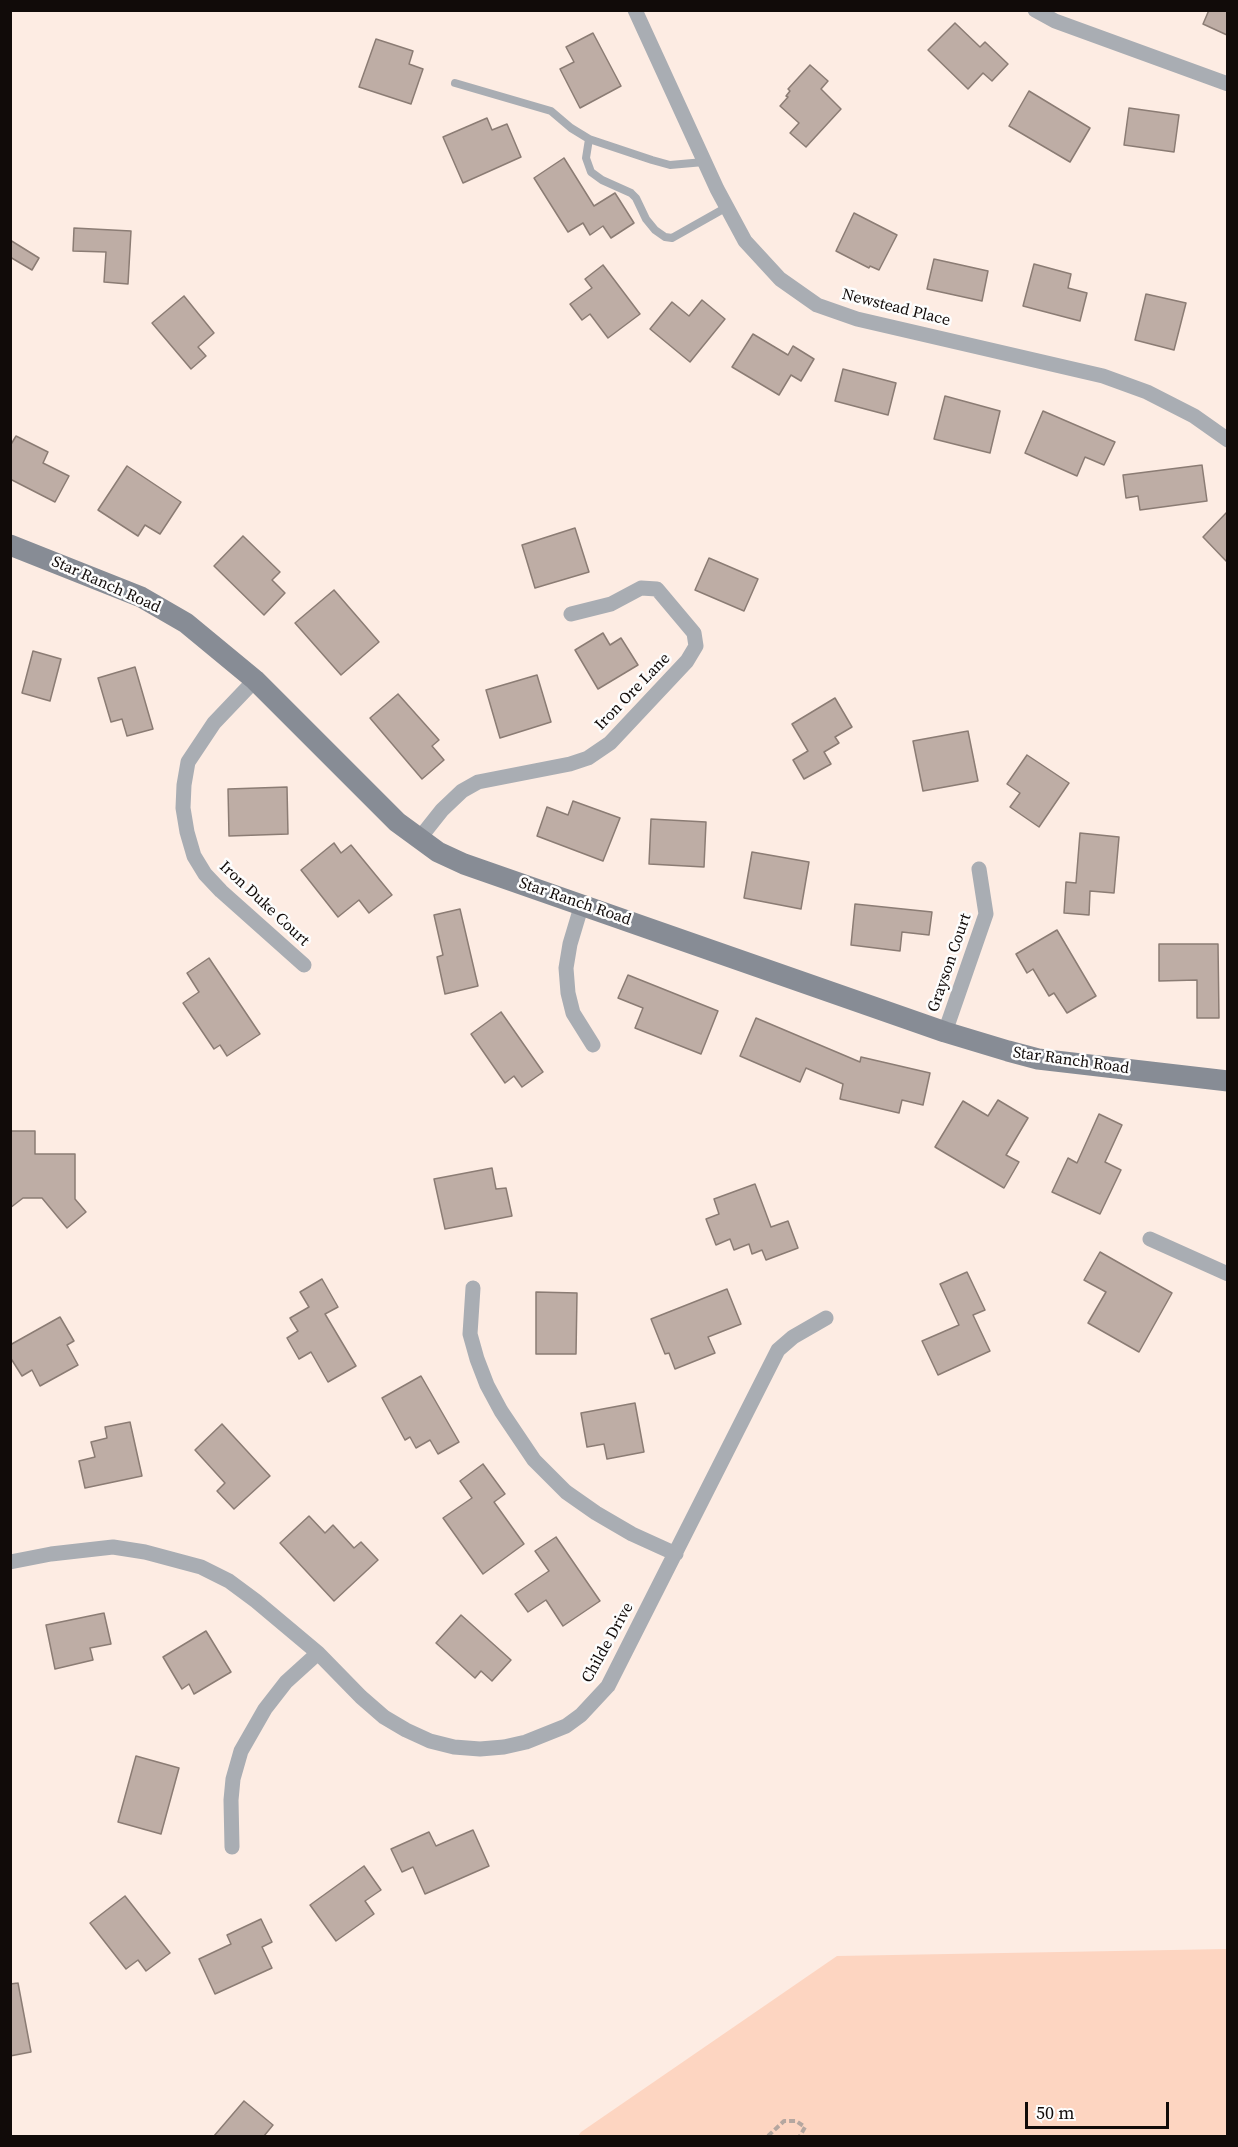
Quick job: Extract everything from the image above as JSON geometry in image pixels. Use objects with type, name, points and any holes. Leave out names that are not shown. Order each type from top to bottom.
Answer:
[{"type":"street","name":"Newstead Place","points":[[635,10],[705,162],[745,242],[780,279],[816,305],[857,319],[1102,376],[1156,397],[1194,416],[1227,440]]},
{"type":"street","points":[[1035,10],[1055,21],[1227,84]]},
{"type":"street","name":"Star Ranch Road","points":[[10,545],[141,597],[186,623],[255,680],[397,822],[438,852],[464,864],[945,1032],[1038,1059],[1227,1081]]},
{"type":"street","name":"Iron Ore Lane","points":[[419,840],[442,810],[462,791],[478,782],[570,764],[588,758],[610,743],[687,661],[696,646],[694,633],[657,589],[641,588],[611,604],[571,614]]},
{"type":"street","name":"Iron Duke Court","points":[[255,680],[214,723],[189,762],[184,785],[183,808],[187,832],[194,856],[205,874],[304,965]]},
{"type":"street","name":"Grayson Court","points":[[945,1032],[986,914],[979,869]]},
{"type":"street","points":[[582,904],[570,944],[566,968],[568,993],[573,1013],[593,1045]]},
{"type":"street","points":[[1150,1239],[1227,1274]]},
{"type":"street","points":[[473,1288],[470,1334],[477,1359],[487,1385],[501,1411],[534,1460],[566,1492],[596,1513],[632,1534],[675,1554]]},
{"type":"street","name":"Childe Drive","points":[[10,1562],[51,1554],[113,1547],[177,1559],[201,1567],[229,1581],[318,1653],[384,1717],[430,1741],[454,1747],[480,1749],[526,1742],[566,1726],[588,1708],[608,1686],[778,1350],[793,1337],[825,1318]]},
{"type":"street","points":[[232,1847],[231,1800],[233,1779],[241,1751],[265,1709],[286,1682],[318,1653]]},
{"type":"lane","points":[[456,83],[551,111],[571,128],[590,139],[670,165],[705,162]]},
{"type":"lane","points":[[590,139],[586,158],[591,172],[602,180],[631,193],[636,198],[646,219],[664,237],[672,238],[727,207]]},
{"type":"path","points":[[768,2136],[784,2121],[796,2121],[806,2127],[800,2136]]},
{"type":"shaded area","points":[[1227,1949],[1227,2136],[578,2136],[837,1956]]},
{"type":"building","points":[[1209,10],[1227,10],[1227,35],[1203,24]]},
{"type":"building","points":[[955,23],[980,47],[985,42],[1008,64],[992,81],[983,73],[968,89],[928,50]]},
{"type":"building","points":[[593,33],[621,86],[580,108],[560,69],[574,62],[566,47]]},
{"type":"building","points":[[376,39],[413,51],[409,64],[423,69],[411,104],[359,87]]},
{"type":"building","points":[[810,65],[828,81],[821,89],[841,109],[806,147],[790,133],[799,123],[780,106],[788,97],[786,96],[790,91],[788,89]]},
{"type":"building","points":[[1029,91],[1090,128],[1070,162],[1009,126]]},
{"type":"building","points":[[1129,108],[1179,115],[1174,152],[1124,145]]},
{"type":"building","points":[[487,118],[492,130],[507,124],[521,157],[463,183],[443,137]]},
{"type":"building","points":[[564,158],[594,206],[615,193],[634,223],[611,238],[603,226],[590,235],[583,223],[568,232],[534,178]]},
{"type":"building","points":[[854,213],[897,235],[879,270],[870,266],[869,268],[836,251]]},
{"type":"building","points":[[74,228],[131,231],[128,284],[104,282],[106,252],[73,251]]},
{"type":"building","points":[[10,240],[39,258],[32,270],[10,257]]},
{"type":"building","points":[[934,259],[988,271],[982,301],[927,289]]},
{"type":"building","points":[[1034,264],[1071,274],[1068,288],[1087,293],[1080,321],[1023,306]]},
{"type":"building","points":[[603,265],[640,314],[608,338],[590,314],[582,320],[570,304],[592,288],[585,279]]},
{"type":"building","points":[[1146,294],[1186,303],[1174,350],[1135,340]]},
{"type":"building","points":[[184,296],[214,333],[198,347],[206,356],[191,369],[152,323]]},
{"type":"building","points":[[702,300],[725,319],[690,362],[650,329],[672,302],[689,316]]},
{"type":"building","points":[[753,334],[788,355],[793,346],[814,359],[801,381],[791,375],[779,395],[732,367]]},
{"type":"building","points":[[843,369],[896,383],[888,415],[835,401]]},
{"type":"building","points":[[945,396],[1000,411],[990,453],[934,439]]},
{"type":"building","points":[[1043,411],[1115,442],[1104,465],[1085,457],[1077,476],[1025,453]]},
{"type":"building","points":[[16,436],[48,452],[43,463],[69,476],[55,502],[10,479],[10,446]]},
{"type":"building","points":[[1202,465],[1207,501],[1140,510],[1138,496],[1126,498],[1123,475]]},
{"type":"building","points":[[127,466],[181,502],[160,534],[145,525],[138,536],[98,510]]},
{"type":"building","points":[[1227,512],[1227,562],[1203,537]]},
{"type":"building","points":[[575,528],[589,572],[535,588],[522,545]]},
{"type":"building","points":[[243,536],[280,572],[272,580],[285,593],[264,615],[214,566]]},
{"type":"building","points":[[709,558],[758,579],[744,611],[695,590]]},
{"type":"building","points":[[334,590],[379,642],[341,675],[295,623]]},
{"type":"building","points":[[603,633],[610,645],[621,638],[638,665],[598,689],[575,650]]},
{"type":"building","points":[[33,651],[61,659],[50,701],[22,693]]},
{"type":"building","points":[[135,667],[153,729],[127,736],[122,719],[111,722],[98,678]]},
{"type":"building","points":[[537,675],[551,722],[500,738],[486,690]]},
{"type":"building","points":[[398,694],[439,740],[432,746],[444,760],[422,779],[370,718]]},
{"type":"building","points":[[835,698],[852,727],[835,737],[839,743],[824,752],[831,764],[804,779],[793,760],[808,751],[792,724]]},
{"type":"building","points":[[968,731],[978,781],[923,791],[913,741]]},
{"type":"building","points":[[1027,755],[1069,783],[1039,827],[1010,807],[1020,793],[1007,784]]},
{"type":"building","points":[[287,787],[288,834],[229,836],[228,789]]},
{"type":"building","points":[[573,801],[620,818],[603,861],[537,836],[547,807],[568,815]]},
{"type":"building","points":[[651,819],[706,822],[704,867],[649,864]]},
{"type":"building","points":[[1080,833],[1119,837],[1114,893],[1090,891],[1089,915],[1064,913],[1066,882],[1076,883]]},
{"type":"building","points":[[334,843],[341,853],[351,845],[392,895],[369,913],[359,900],[338,917],[301,870]]},
{"type":"building","points":[[752,852],[809,862],[801,909],[744,898]]},
{"type":"building","points":[[855,904],[932,912],[929,935],[902,932],[900,951],[851,945]]},
{"type":"building","points":[[460,909],[478,986],[445,994],[437,957],[443,955],[434,915]]},
{"type":"building","points":[[1057,930],[1096,996],[1067,1013],[1054,993],[1049,996],[1033,969],[1027,973],[1016,954]]},
{"type":"building","points":[[1159,944],[1218,944],[1219,1018],[1197,1018],[1197,980],[1159,981]]},
{"type":"building","points":[[209,958],[260,1034],[227,1056],[220,1045],[214,1049],[183,1003],[199,992],[187,973]]},
{"type":"building","points":[[628,975],[718,1011],[701,1054],[635,1028],[643,1008],[618,998]]},
{"type":"building","points":[[501,1012],[543,1072],[522,1087],[514,1076],[505,1083],[471,1034]]},
{"type":"building","points":[[756,1018],[860,1062],[861,1057],[930,1073],[923,1105],[902,1100],[899,1113],[840,1099],[843,1084],[806,1068],[800,1082],[740,1056]]},
{"type":"building","points":[[998,1100],[1028,1118],[1006,1155],[1019,1162],[1004,1188],[935,1147],[963,1101],[988,1116]]},
{"type":"building","points":[[1099,1114],[1122,1125],[1105,1162],[1121,1170],[1100,1214],[1052,1192],[1068,1158],[1077,1163]]},
{"type":"building","points":[[10,1131],[35,1131],[35,1154],[75,1154],[75,1199],[86,1212],[67,1228],[42,1198],[23,1198],[10,1208]]},
{"type":"building","points":[[492,1168],[496,1189],[506,1188],[512,1216],[445,1229],[434,1179]]},
{"type":"building","points":[[755,1184],[771,1227],[788,1221],[798,1248],[766,1260],[762,1250],[752,1254],[749,1244],[734,1250],[730,1239],[716,1245],[706,1219],[719,1214],[714,1199]]},
{"type":"building","points":[[1100,1252],[1172,1293],[1139,1352],[1088,1323],[1106,1292],[1084,1280]]},
{"type":"building","points":[[967,1272],[985,1310],[973,1315],[990,1351],[938,1375],[922,1341],[959,1325],[940,1284]]},
{"type":"building","points":[[322,1279],[338,1307],[325,1314],[356,1366],[328,1382],[311,1352],[299,1359],[287,1338],[298,1331],[290,1318],[309,1307],[300,1292]]},
{"type":"building","points":[[727,1289],[741,1324],[708,1337],[715,1353],[675,1369],[669,1353],[665,1354],[651,1319]]},
{"type":"building","points":[[536,1292],[577,1293],[576,1354],[536,1354]]},
{"type":"building","points":[[60,1317],[74,1341],[67,1345],[78,1365],[40,1386],[32,1370],[22,1376],[10,1357],[10,1345]]},
{"type":"building","points":[[421,1376],[459,1442],[438,1454],[430,1440],[416,1448],[410,1437],[405,1440],[382,1398]]},
{"type":"building","points":[[635,1403],[644,1452],[607,1459],[604,1444],[587,1447],[581,1413]]},
{"type":"building","points":[[130,1422],[142,1476],[85,1488],[79,1461],[95,1457],[91,1442],[107,1438],[105,1427]]},
{"type":"building","points":[[222,1424],[270,1476],[234,1509],[217,1491],[225,1483],[195,1450]]},
{"type":"building","points":[[483,1464],[505,1494],[494,1502],[524,1544],[483,1574],[443,1518],[472,1498],[460,1481]]},
{"type":"building","points":[[309,1516],[325,1533],[333,1525],[354,1548],[361,1542],[378,1560],[334,1601],[280,1543]]},
{"type":"building","points":[[556,1537],[600,1601],[563,1626],[546,1600],[528,1612],[515,1594],[549,1571],[535,1551]]},
{"type":"building","points":[[104,1613],[111,1644],[90,1648],[93,1660],[55,1669],[46,1625]]},
{"type":"building","points":[[461,1615],[511,1660],[492,1681],[481,1671],[475,1678],[436,1643]]},
{"type":"building","points":[[206,1631],[231,1672],[194,1694],[189,1684],[182,1689],[163,1657]]},
{"type":"building","points":[[136,1756],[179,1768],[161,1834],[118,1822]]},
{"type":"building","points":[[473,1830],[489,1866],[425,1894],[413,1867],[402,1872],[391,1849],[429,1832],[436,1846]]},
{"type":"building","points":[[364,1866],[381,1890],[365,1901],[374,1914],[336,1941],[310,1905]]},
{"type":"building","points":[[125,1896],[170,1953],[146,1971],[138,1960],[126,1969],[90,1923]]},
{"type":"building","points":[[261,1919],[272,1942],[262,1947],[272,1968],[215,1994],[199,1959],[231,1944],[227,1935]]},
{"type":"building","points":[[18,1983],[31,2052],[10,2056],[10,1984]]},
{"type":"building","points":[[244,2101],[273,2125],[264,2136],[214,2136]]}]
